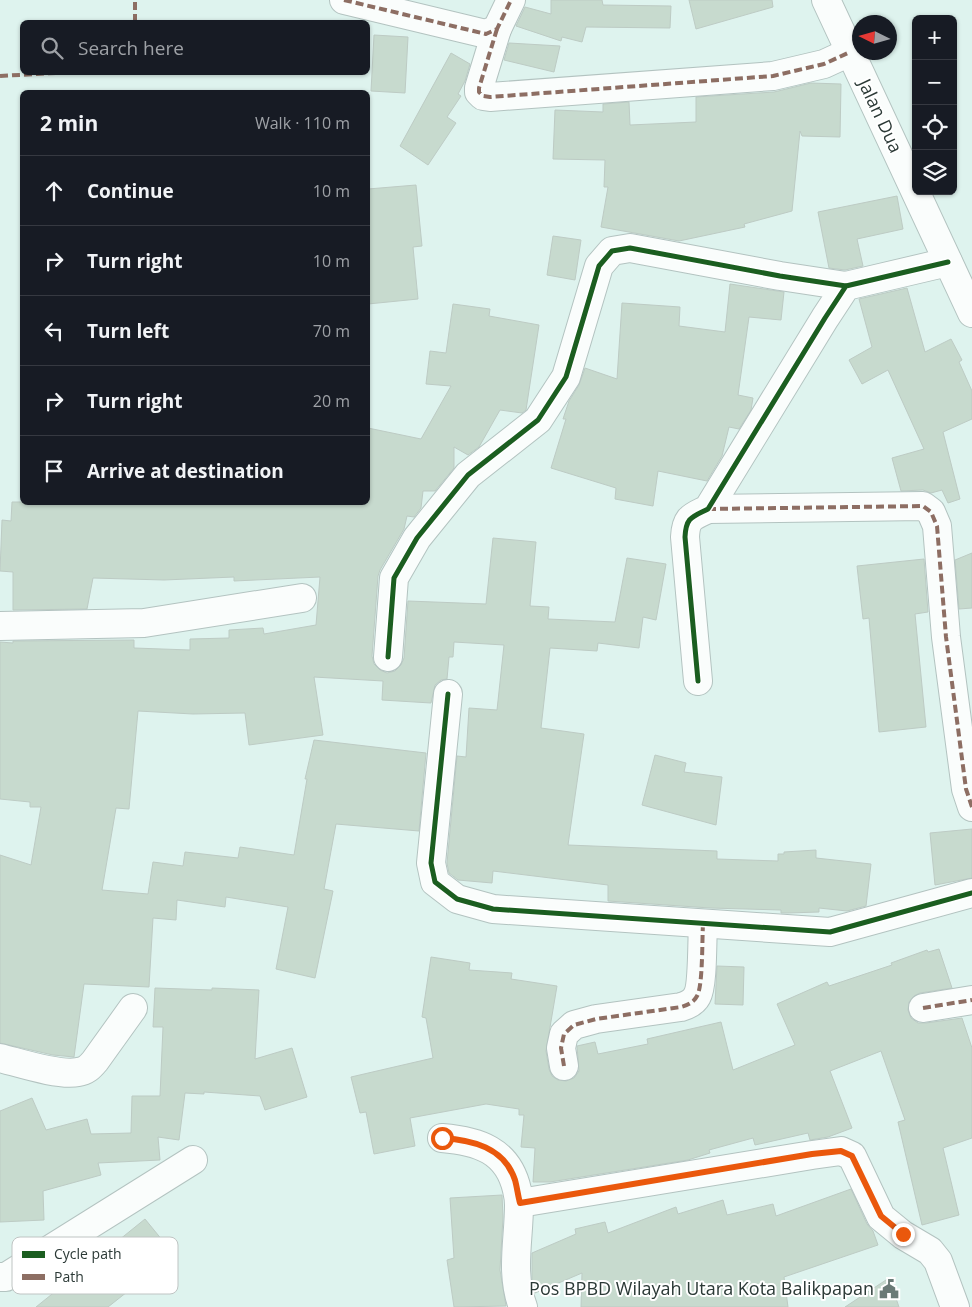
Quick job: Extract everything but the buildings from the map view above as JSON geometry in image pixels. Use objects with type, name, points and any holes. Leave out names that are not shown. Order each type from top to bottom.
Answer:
[{"type":"street","points":[[344,0],[469,31],[486,34],[497,29]]},
{"type":"street","points":[[511,0],[497,29],[479,88],[479,92],[483,96],[773,76],[824,64],[850,52]]},
{"type":"street","name":"Jalan Dua","points":[[826,0],[972,313]]},
{"type":"street","points":[[388,657],[394,578],[418,538],[468,475],[538,420],[566,377],[599,266],[612,251],[630,248],[780,276],[846,286],[948,262]]},
{"type":"street","points":[[708,509],[846,286]]},
{"type":"street","points":[[698,681],[685,528],[691,517],[708,509],[923,506],[931,512],[937,526],[946,637],[966,737],[966,789],[972,807]]},
{"type":"street","points":[[0,626],[144,623],[302,598]]},
{"type":"street","points":[[448,694],[431,863],[436,882],[456,899],[493,909],[830,932],[972,893]]},
{"type":"street","points":[[564,1066],[561,1048],[564,1034],[574,1025],[596,1019],[682,1008],[691,1003],[697,996],[700,985],[703,924]]},
{"type":"street","points":[[923,1008],[972,1000]]},
{"type":"street","points":[[0,1058],[66,1073],[88,1069],[133,1008]]},
{"type":"street","points":[[442,1138],[466,1140],[487,1148],[498,1155],[509,1167],[515,1180],[520,1203],[516,1268],[518,1296],[523,1307]]},
{"type":"street","points":[[520,1203],[812,1154],[844,1151],[852,1156],[881,1216],[903,1234],[930,1251],[938,1261],[955,1307]]},
{"type":"street","points":[[70,1237],[193,1160]]},
{"type":"street","points":[[0,1277],[6,1277],[12,1273]]},
{"type":"marked path","points":[[135,0],[135,20]]},
{"type":"marked path","points":[[344,0],[486,34],[497,29],[511,0]]},
{"type":"marked path","points":[[497,29],[479,88],[479,92],[483,96],[773,76],[824,64],[850,52]]},
{"type":"marked path","points":[[0,76],[20,75]]},
{"type":"marked path","points":[[708,509],[923,506],[931,512],[937,526],[946,637],[966,789],[972,807]]},
{"type":"marked path","points":[[564,1066],[561,1048],[564,1034],[574,1025],[596,1019],[681,1007],[694,1000],[699,991],[700,983],[703,924]]},
{"type":"marked path","points":[[923,1008],[972,1000]]},
{"type":"cycle path","points":[[388,657],[394,578],[417,538],[468,475],[538,420],[566,377],[599,266],[612,251],[630,248],[780,276],[846,286]]},
{"type":"cycle path","points":[[698,681],[685,537],[688,521],[708,509],[846,286],[948,262]]},
{"type":"cycle path","points":[[448,694],[431,863],[435,882],[457,899],[493,909],[830,932],[972,893]]},
{"type":"place","name":"Pos BPBD Wilayah Utara Kota Balikpapan","points":[[889,1289]]},
{"type":"route","points":[[442,1138],[466,1140],[487,1148],[498,1155],[509,1167],[515,1180],[520,1203],[812,1154],[844,1151],[852,1156],[881,1216],[903,1234]]}]
